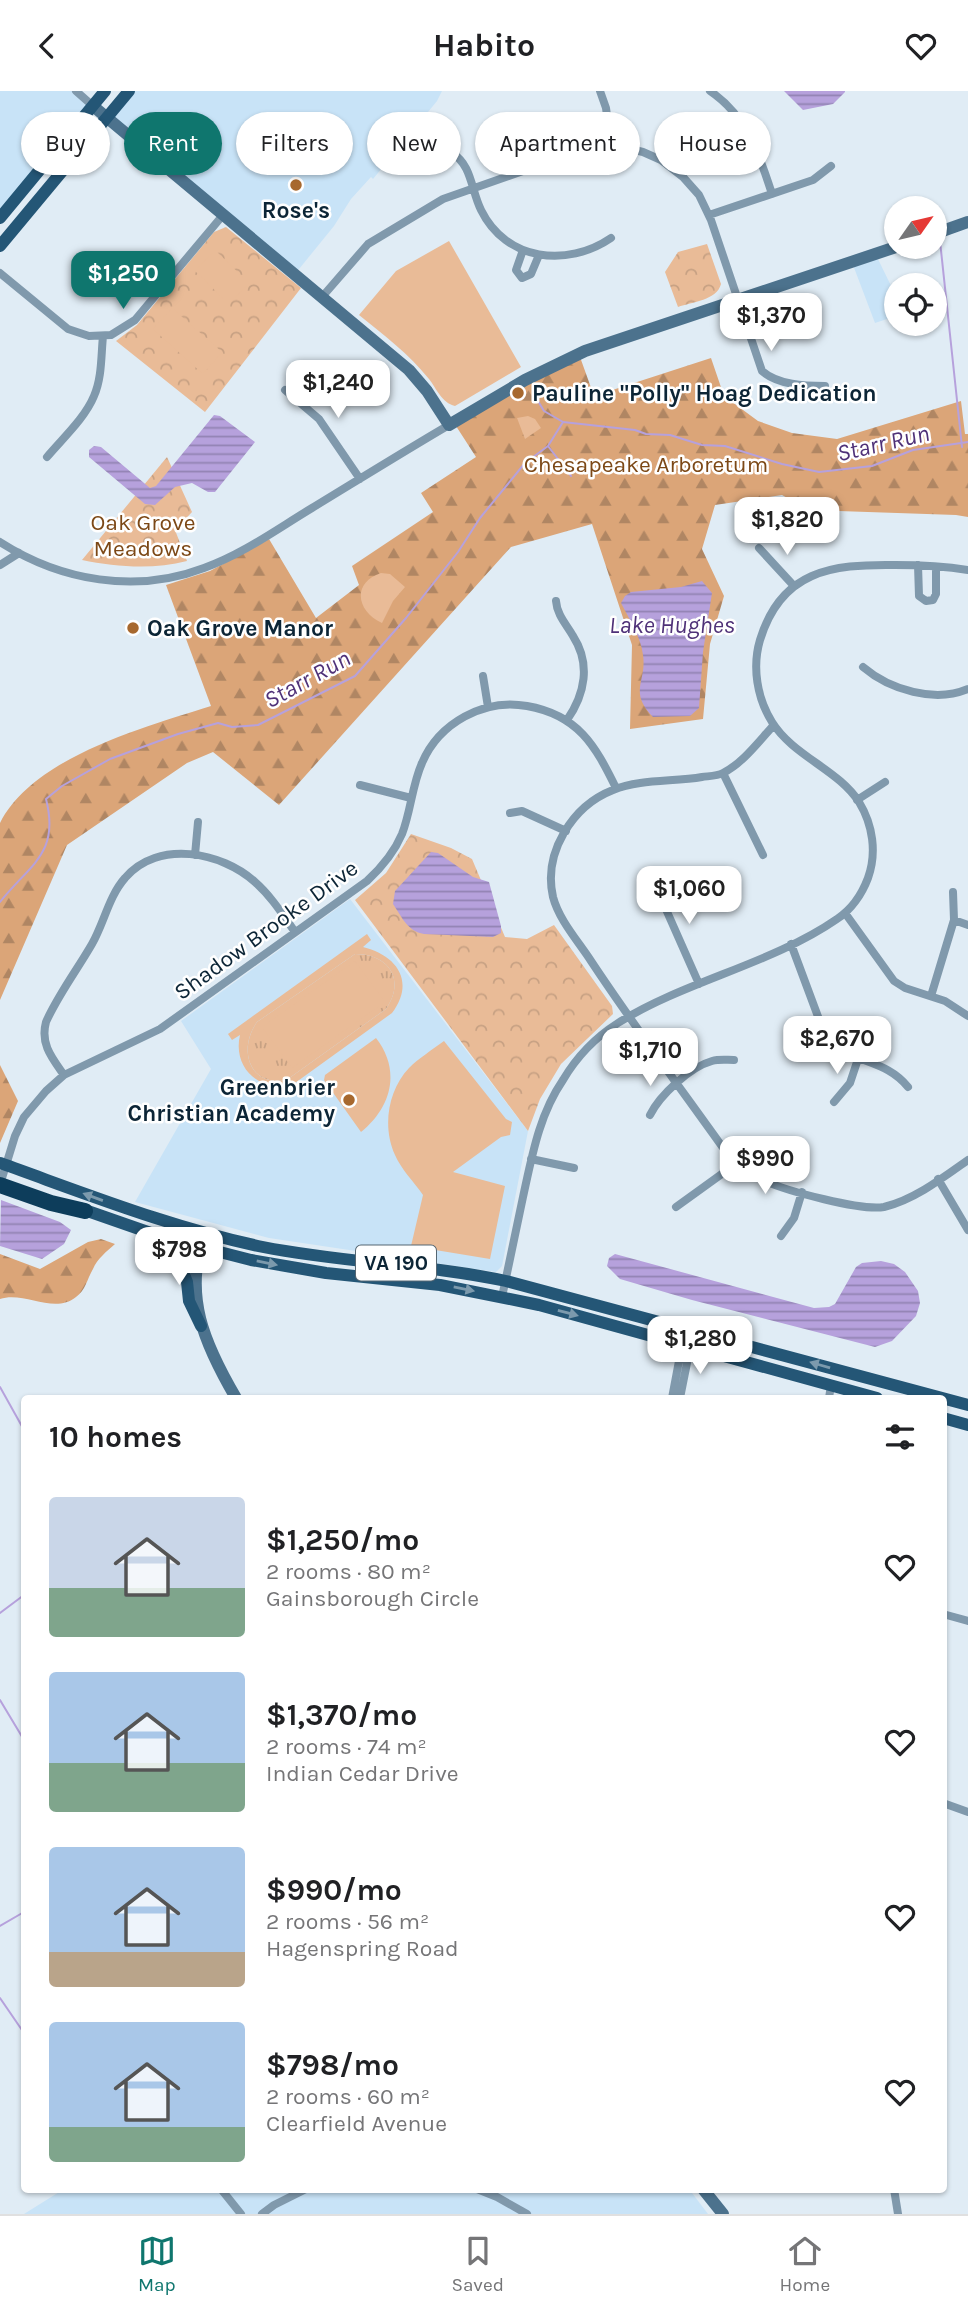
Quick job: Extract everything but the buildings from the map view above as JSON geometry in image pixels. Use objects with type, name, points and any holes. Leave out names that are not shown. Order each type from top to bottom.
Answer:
[{"type":"highway","points":[[1,1181],[51,1203],[85,1211]]},
{"type":"main road","points":[[0,218],[105,91]]},
{"type":"main road","points":[[110,114],[129,91]]},
{"type":"main road","points":[[0,246],[59,175]]},
{"type":"main road","name":"VA 190","points":[[3,1164],[124,1208],[205,1233],[289,1251],[429,1267],[506,1281],[931,1395]]},
{"type":"main road","name":"VA 190","points":[[85,1211],[199,1248],[288,1267],[426,1283],[502,1297],[686,1352],[830,1392],[854,1395]]},
{"type":"main road","points":[[107,1219],[161,1246],[172,1256],[184,1274],[189,1301],[201,1326]]},
{"type":"main road","name":"VA 190","points":[[947,1399],[968,1405]]},
{"type":"main road","points":[[947,1418],[968,1425]]},
{"type":"street","points":[[76,91],[100,112]]},
{"type":"street","points":[[600,91],[607,112]]},
{"type":"street","points":[[710,91],[732,109],[747,130],[760,157],[772,194]]},
{"type":"street","points":[[110,121],[416,377],[449,425]]},
{"type":"street","points":[[640,151],[673,168],[699,195],[709,215],[736,300],[764,374],[799,384],[825,386]]},
{"type":"street","points":[[461,161],[466,166],[481,209],[489,223],[523,250],[539,255],[572,256],[599,246],[611,238]]},
{"type":"street","points":[[709,215],[813,180],[831,166]]},
{"type":"street","points":[[322,297],[368,244],[429,206],[509,175]]},
{"type":"street","points":[[0,273],[68,329],[84,335],[103,336],[121,330],[135,320],[223,215]]},
{"type":"street","points":[[947,229],[968,222]]},
{"type":"street","points":[[523,250],[516,270],[522,278],[531,274],[539,255]]},
{"type":"street","points":[[0,542],[64,572],[91,579],[135,582],[173,577],[207,567],[239,552],[556,363],[884,251]]},
{"type":"street","points":[[47,457],[95,395],[103,336]]},
{"type":"street","points":[[285,390],[319,419],[360,479]]},
{"type":"street","points":[[759,548],[794,586]]},
{"type":"street","points":[[0,565],[19,553]]},
{"type":"street","points":[[918,565],[919,596],[926,601],[933,600],[936,594],[936,567]]},
{"type":"street","points":[[502,1297],[531,1159],[547,1108],[562,1080],[594,1043],[616,1024],[791,944],[838,918],[862,891],[871,865],[872,842],[870,828],[857,800],[799,751],[774,725],[760,695],[757,678],[758,653],[771,614],[794,586],[819,572],[840,566],[918,565],[968,570]]},
{"type":"street","points":[[556,601],[559,614],[575,638],[584,666],[581,695],[567,720]]},
{"type":"street","points":[[863,667],[888,684],[934,696],[949,696],[968,689]]},
{"type":"street","points":[[483,675],[488,707]]},
{"type":"street","name":"Shadow Brooke Drive","points":[[1,1181],[3,1164],[24,1117],[64,1075],[160,1029],[367,881],[381,868],[401,837],[422,762],[431,747],[456,722],[488,707],[521,705],[552,713],[578,728],[595,748],[616,788]]},
{"type":"street","points":[[774,725],[723,773],[616,788],[585,806],[566,831],[553,858],[551,873],[554,901],[630,1017],[726,1152],[762,1180],[852,1206],[880,1207],[905,1200],[968,1160]]},
{"type":"street","points":[[723,773],[763,855]]},
{"type":"street","points":[[857,800],[885,782]]},
{"type":"street","points":[[360,785],[411,799]]},
{"type":"street","points":[[510,813],[522,811],[566,831]]},
{"type":"street","points":[[195,855],[198,822]]},
{"type":"street","points":[[64,1075],[47,1050],[44,1035],[46,1022],[100,930],[119,886],[130,873],[148,860],[169,855],[195,855],[219,860],[253,880],[268,895],[295,932]]},
{"type":"street","points":[[653,880],[699,984]]},
{"type":"street","points":[[931,996],[954,920],[953,892]]},
{"type":"street","points":[[845,912],[894,981],[905,988],[945,1001],[968,1016]]},
{"type":"street","points":[[954,920],[968,925]]},
{"type":"street","points":[[791,944],[823,1030],[837,1048],[892,1071],[908,1087]]},
{"type":"street","points":[[834,1102],[850,1083],[858,1059]]},
{"type":"street","points":[[650,1115],[660,1099],[704,1064],[718,1060],[734,1060]]},
{"type":"street","points":[[531,1159],[574,1168]]},
{"type":"street","points":[[676,1207],[737,1163]]},
{"type":"street","points":[[938,1179],[968,1230]]},
{"type":"street","points":[[781,1236],[794,1218],[802,1192]]},
{"type":"street","points":[[205,1233],[199,1248],[195,1286],[201,1326],[234,1395]]},
{"type":"street","points":[[673,1395],[679,1361],[686,1352]]},
{"type":"street","points":[[681,1395],[687,1363],[686,1352]]},
{"type":"street","points":[[947,1615],[968,1621]]},
{"type":"street","points":[[947,1804],[968,1812]]},
{"type":"street","points":[[224,2193],[242,2214]]},
{"type":"street","points":[[262,2214],[298,2193]]},
{"type":"street","points":[[488,2193],[527,2214]]},
{"type":"street","points":[[706,2193],[723,2214]]},
{"type":"street","points":[[895,2193],[898,2214]]},
{"type":"shaded area","points":[[0,91],[76,91],[93,106],[88,112],[21,112],[21,175],[36,175],[0,218]]},
{"type":"shaded area","points":[[129,91],[442,91],[428,112],[367,112],[367,175],[376,175],[373,179],[371,177],[351,199],[334,226],[295,274],[176,175],[222,175],[222,112],[124,112],[124,132],[110,120],[110,114]]},
{"type":"shaded area","points":[[877,257],[885,273],[884,320],[875,323],[853,265]]},
{"type":"shaded area","name":"Greenbrier Christian Academy","points":[[350,899],[528,1131],[502,1266],[496,1272],[269,1238],[135,1202],[211,1069],[181,1021]]},
{"type":"shaded area","points":[[58,2193],[692,2193],[708,2214],[24,2214]]},
{"type":"green space","points":[[226,227],[301,288],[205,412],[116,341],[137,325],[214,232]]},
{"type":"green space","points":[[449,241],[521,367],[455,406],[443,399],[405,353],[359,315],[396,271]]},
{"type":"green space","points":[[707,244],[721,284],[719,289],[709,297],[678,307],[665,272],[678,252]]},
{"type":"green space","points":[[215,250],[249,283],[229,304],[195,271]]},
{"type":"green space","points":[[172,308],[222,352],[203,374],[153,329]]},
{"type":"green space","name":"Chesapeake Arboretum","points":[[580,357],[594,396],[711,358],[724,396],[758,421],[792,433],[837,439],[961,401],[965,434],[968,434],[968,517],[809,510],[782,495],[715,505],[702,549],[724,596],[710,644],[703,719],[630,729],[632,645],[592,524],[511,547],[279,805],[213,752],[187,763],[67,845],[0,1000],[0,823],[16,800],[38,780],[93,748],[211,706],[166,585],[210,571],[269,539],[316,618],[359,585],[352,566],[433,512],[421,493],[476,457],[456,426]]},
{"type":"green space","points":[[528,416],[535,419],[541,428],[525,439],[517,418]]},
{"type":"green space","name":"Oak Grove Meadows","points":[[167,457],[192,512],[175,530],[187,561],[134,567],[82,560]]},
{"type":"green space","points":[[381,573],[390,574],[405,587],[393,601],[382,623],[367,612],[361,598],[365,583]]},
{"type":"green space","points":[[411,834],[451,848],[472,859],[505,937],[527,939],[554,925],[612,1006],[613,1014],[561,1064],[540,1099],[528,1131],[355,900],[386,873]]},
{"type":"green space","points":[[367,934],[371,940],[363,947],[385,956],[399,971],[402,990],[392,1013],[295,1083],[271,1085],[252,1076],[241,1059],[240,1035],[232,1040],[228,1034]],"holes":[[[355,954],[367,955],[385,964],[394,979],[392,998],[386,1009],[288,1079],[275,1081],[256,1073],[248,1055],[248,1044],[257,1022]]]},
{"type":"green space","points":[[355,954],[377,959],[391,971],[394,988],[386,1009],[288,1079],[275,1081],[256,1073],[248,1055],[248,1044],[257,1022]]},
{"type":"green space","points":[[355,961],[385,1002],[292,1068],[262,1027]]},
{"type":"green space","points":[[376,1038],[389,1063],[390,1088],[380,1111],[361,1132],[324,1080],[325,1075]]},
{"type":"green space","points":[[444,1041],[506,1119],[512,1122],[510,1135],[501,1137],[453,1172],[505,1186],[490,1259],[411,1246],[423,1195],[395,1155],[389,1133],[389,1109],[396,1087],[409,1068]]},
{"type":"green space","points":[[0,1065],[18,1101],[0,1143]]},
{"type":"green space","points":[[101,1239],[115,1244],[97,1262],[84,1288],[76,1297],[58,1304],[10,1297],[0,1299],[0,1254],[40,1269],[88,1242]]},
{"type":"water","points":[[784,91],[845,92],[833,104],[803,110]]},
{"type":"water","points":[[214,415],[220,416],[255,442],[215,492],[208,492],[192,483],[175,487],[155,505],[145,504],[89,457],[89,450],[94,446],[101,447],[150,488],[156,486]]},
{"type":"water","name":"Lake Hughes","points":[[702,581],[712,593],[703,652],[699,708],[690,716],[653,717],[641,700],[640,686],[644,664],[642,648],[621,603],[631,592],[681,587]]},
{"type":"water","points":[[431,852],[438,853],[473,877],[489,882],[501,933],[493,937],[424,934],[413,930],[406,923],[393,904],[395,891]]},
{"type":"water","points":[[1,1200],[60,1222],[71,1230],[64,1244],[42,1259],[0,1246]]},
{"type":"water","points":[[615,1254],[814,1308],[835,1304],[856,1267],[862,1263],[881,1261],[894,1264],[905,1272],[918,1291],[920,1303],[916,1316],[892,1341],[875,1347],[620,1279],[607,1266],[609,1258]]},
{"type":"waterway","name":"Starr Run","points":[[942,259],[962,447]]},
{"type":"waterway","name":"Starr Run","points":[[538,401],[544,411],[563,422]]},
{"type":"waterway","name":"Starr Run","points":[[0,902],[40,857],[46,846],[49,833],[46,799],[62,786],[110,759],[178,734],[218,723],[232,727],[258,725],[355,676],[406,618],[458,552],[480,518],[525,463],[548,446],[563,422],[670,435],[702,445],[725,446],[782,464],[819,472],[872,466],[913,450],[968,442]]},
{"type":"waterway","points":[[548,446],[571,476]]},
{"type":"waterway","points":[[0,1387],[21,1425]]},
{"type":"waterway","points":[[0,1613],[21,1597]]},
{"type":"waterway","points":[[0,1700],[21,1735]]},
{"type":"waterway","points":[[0,1926],[21,1914]]},
{"type":"waterway","points":[[0,1998],[21,2029]]},
{"type":"place","name":"Rose's","points":[[296,185]]},
{"type":"place","name":"Pauline \"Polly\" Hoag Dedication","points":[[518,393]]},
{"type":"place","name":"Oak Grove Manor","points":[[133,628]]},
{"type":"place","name":"Greenbrier Christian Academy","points":[[349,1100]]}]
